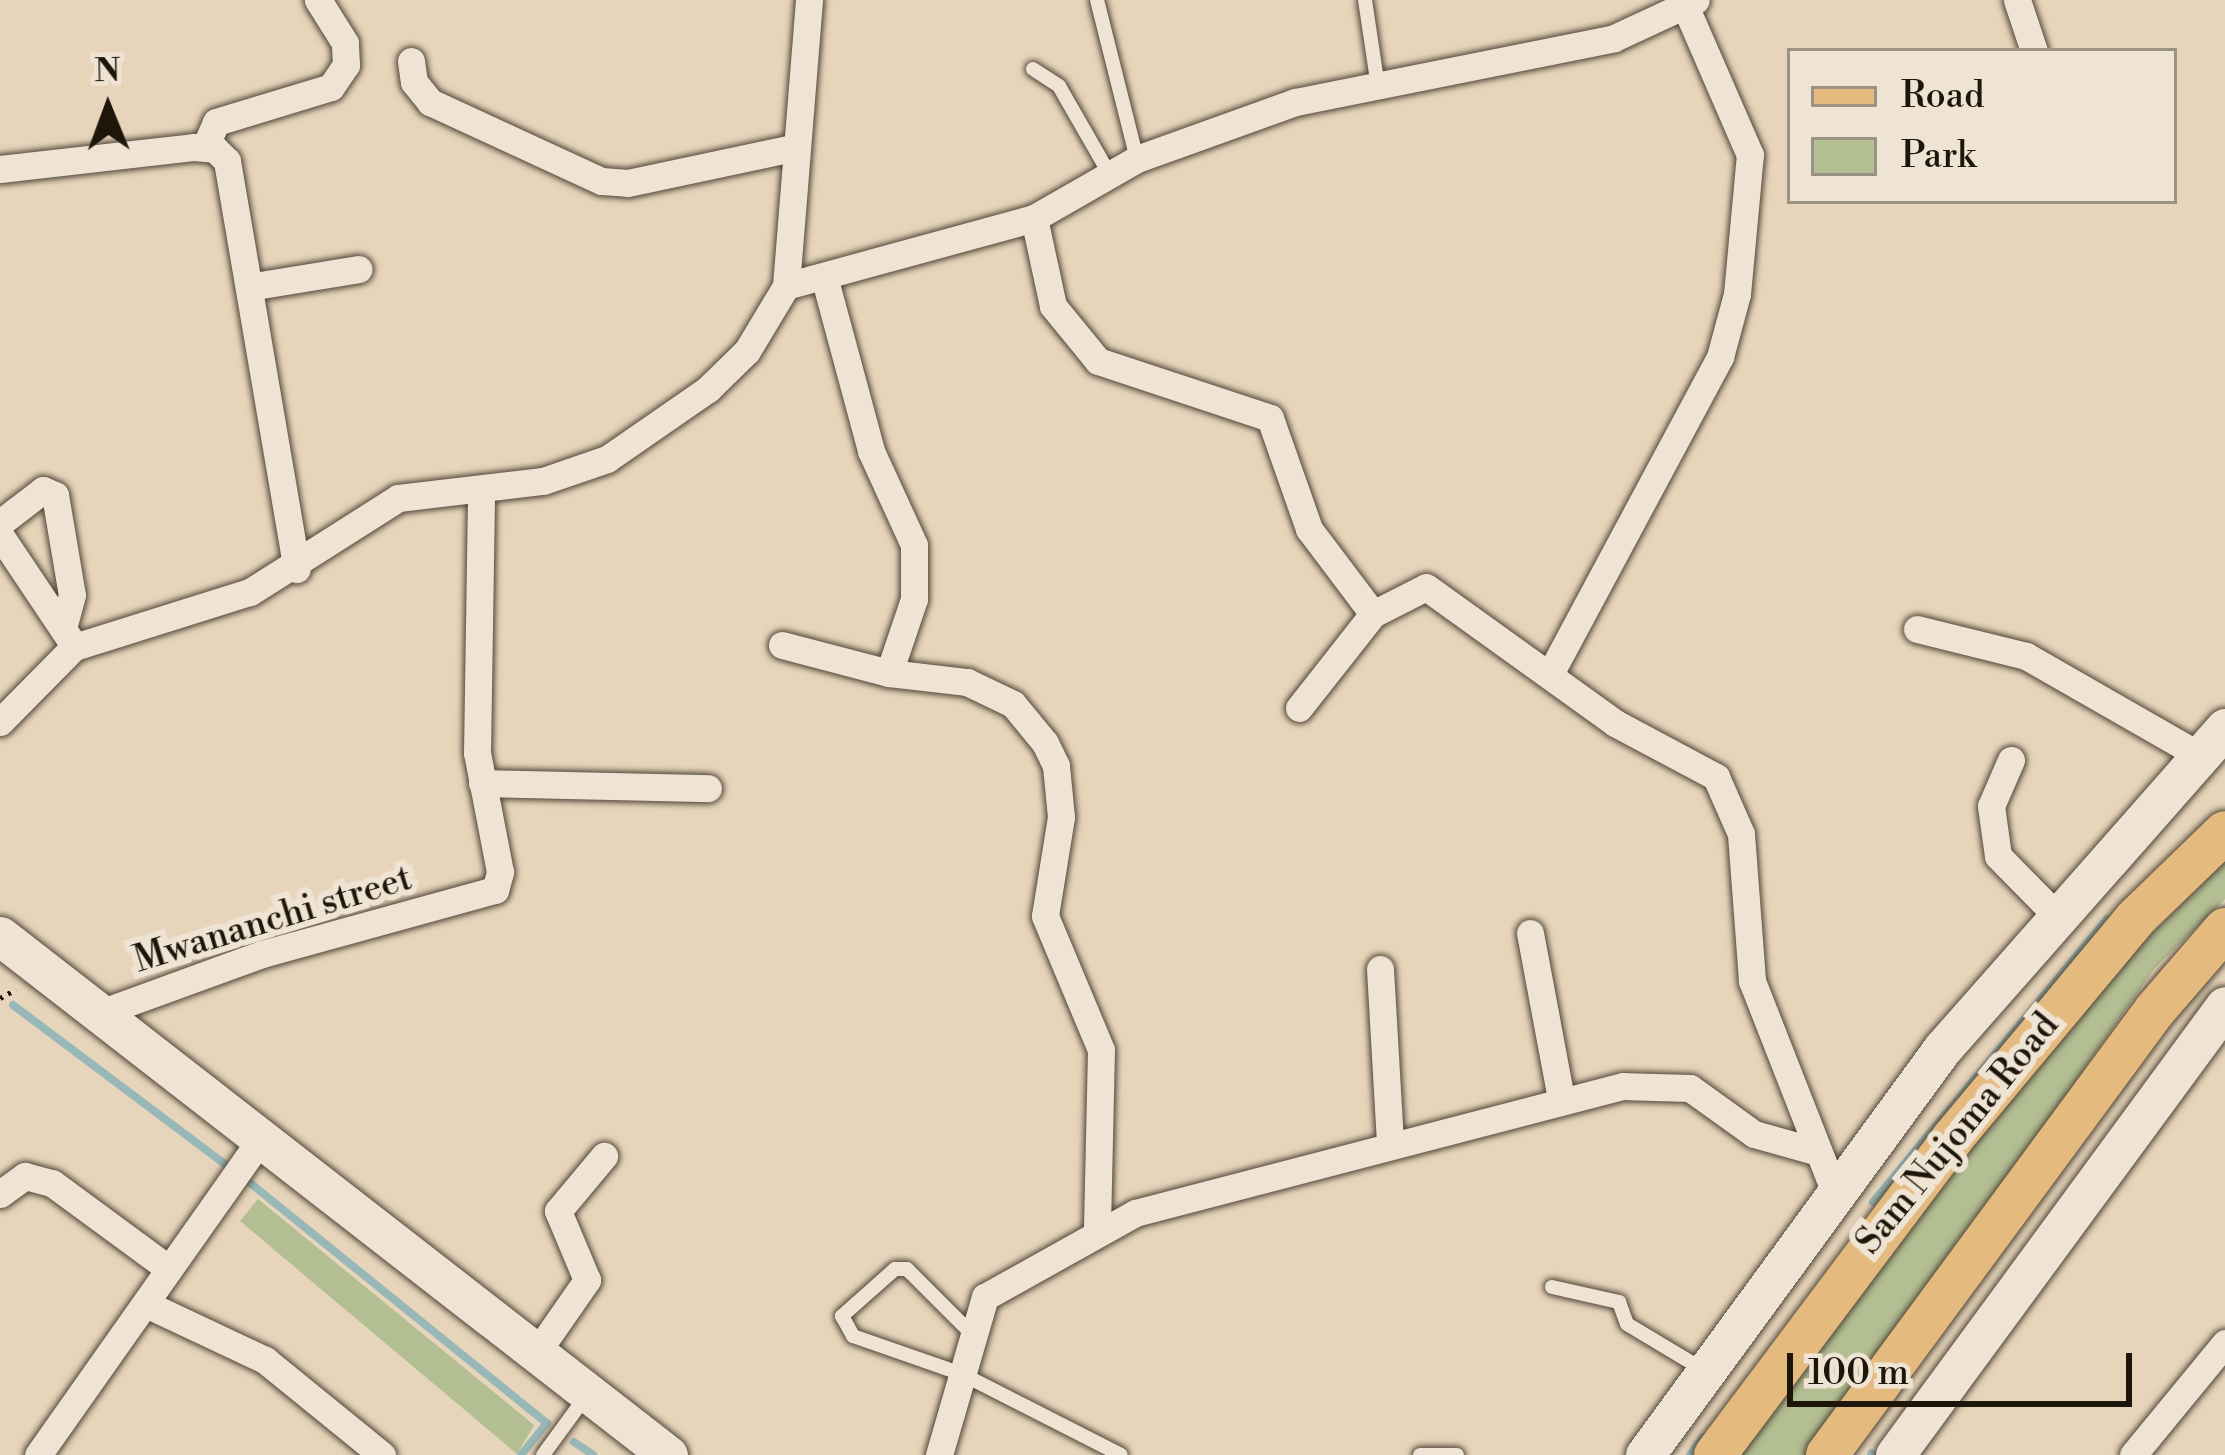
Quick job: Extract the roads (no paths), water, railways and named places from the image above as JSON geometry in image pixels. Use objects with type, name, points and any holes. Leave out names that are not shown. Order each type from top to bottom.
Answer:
[{"type":"main road","name":"Sam Nujoma Road","points":[[1715,1455],[1952,1139],[2135,919],[2225,832]]},
{"type":"main road","points":[[1827,1455],[2155,1010],[2225,928]]},
{"type":"street","points":[[205,147],[216,122],[331,87],[346,64],[345,43],[318,0]]},
{"type":"street","points":[[68,638],[195,613],[297,568],[358,518],[398,498],[543,481],[607,458],[734,363],[786,286],[792,148],[811,44],[808,0]]},
{"type":"street","points":[[2017,0],[2033,48]]},
{"type":"street","points":[[786,286],[825,280],[1034,218],[1137,159],[1377,80],[1614,38],[1691,4],[1750,154],[1737,294],[1720,357],[1550,674]]},
{"type":"street","points":[[411,61],[414,82],[430,102],[601,181],[628,183],[792,148]]},
{"type":"street","points":[[0,169],[205,147],[226,161],[297,568]]},
{"type":"street","points":[[1034,218],[1053,307],[1098,361],[1270,418],[1309,529],[1373,614]]},
{"type":"street","points":[[249,286],[359,269]]},
{"type":"street","points":[[825,280],[871,451],[914,545],[914,599],[889,673]]},
{"type":"street","points":[[0,524],[43,490],[56,495],[72,596],[68,638],[0,722]]},
{"type":"street","name":"Mwananchi street","points":[[100,1013],[262,954],[495,890],[500,872],[482,783],[476,607],[481,490]]},
{"type":"street","points":[[0,535],[68,638]]},
{"type":"street","points":[[1299,708],[1373,614],[1426,587],[1616,723],[1702,765],[1727,793],[1741,833],[1752,981],[1835,1193]]},
{"type":"street","points":[[1645,1455],[1835,1193],[2055,914],[2211,741],[2026,656],[1917,629]]},
{"type":"street","points":[[782,646],[993,692],[1030,719],[1056,766],[1061,817],[1044,901],[1101,1050],[1097,1228]]},
{"type":"street","points":[[2012,760],[1991,806],[1994,843],[2055,914]]},
{"type":"street","points":[[482,783],[708,788]]},
{"type":"street","points":[[1531,933],[1561,1099]]},
{"type":"street","points":[[0,936],[668,1455]]},
{"type":"street","points":[[1380,969],[1390,1141]]},
{"type":"street","points":[[1912,1447],[2225,1006]]},
{"type":"street","points":[[939,1455],[972,1334],[993,1289],[1097,1228],[1390,1141],[1623,1086],[1690,1088],[1754,1134],[1818,1152]]},
{"type":"street","points":[[38,1455],[260,1140]]},
{"type":"street","points":[[537,1352],[587,1280],[559,1211],[604,1156]]},
{"type":"street","points":[[0,1194],[26,1176],[52,1183],[169,1269]]},
{"type":"street","points":[[146,1304],[265,1360],[331,1406],[382,1455]]},
{"type":"street","points":[[2133,1455],[2225,1343]]},
{"type":"lane","points":[[1097,0],[1137,159]]},
{"type":"lane","points":[[1365,0],[1377,80]]},
{"type":"lane","points":[[1033,69],[1059,86],[1110,175]]},
{"type":"lane","points":[[972,1334],[907,1269],[896,1269],[842,1316],[853,1336],[962,1374],[1121,1455]]},
{"type":"lane","points":[[1552,1287],[1619,1302],[1627,1324],[1707,1372]]},
{"type":"lane","points":[[543,1455],[588,1392]]},
{"type":"lane","points":[[1420,1455],[1457,1455]]},
{"type":"waterway","points":[[1873,1202],[2107,919]]},
{"type":"waterway","points":[[13,1005],[225,1164]]},
{"type":"waterway","points":[[244,1178],[547,1423],[521,1455]]},
{"type":"waterway","points":[[1690,1455],[1703,1437]]},
{"type":"waterway","points":[[574,1442],[593,1455]]}]
